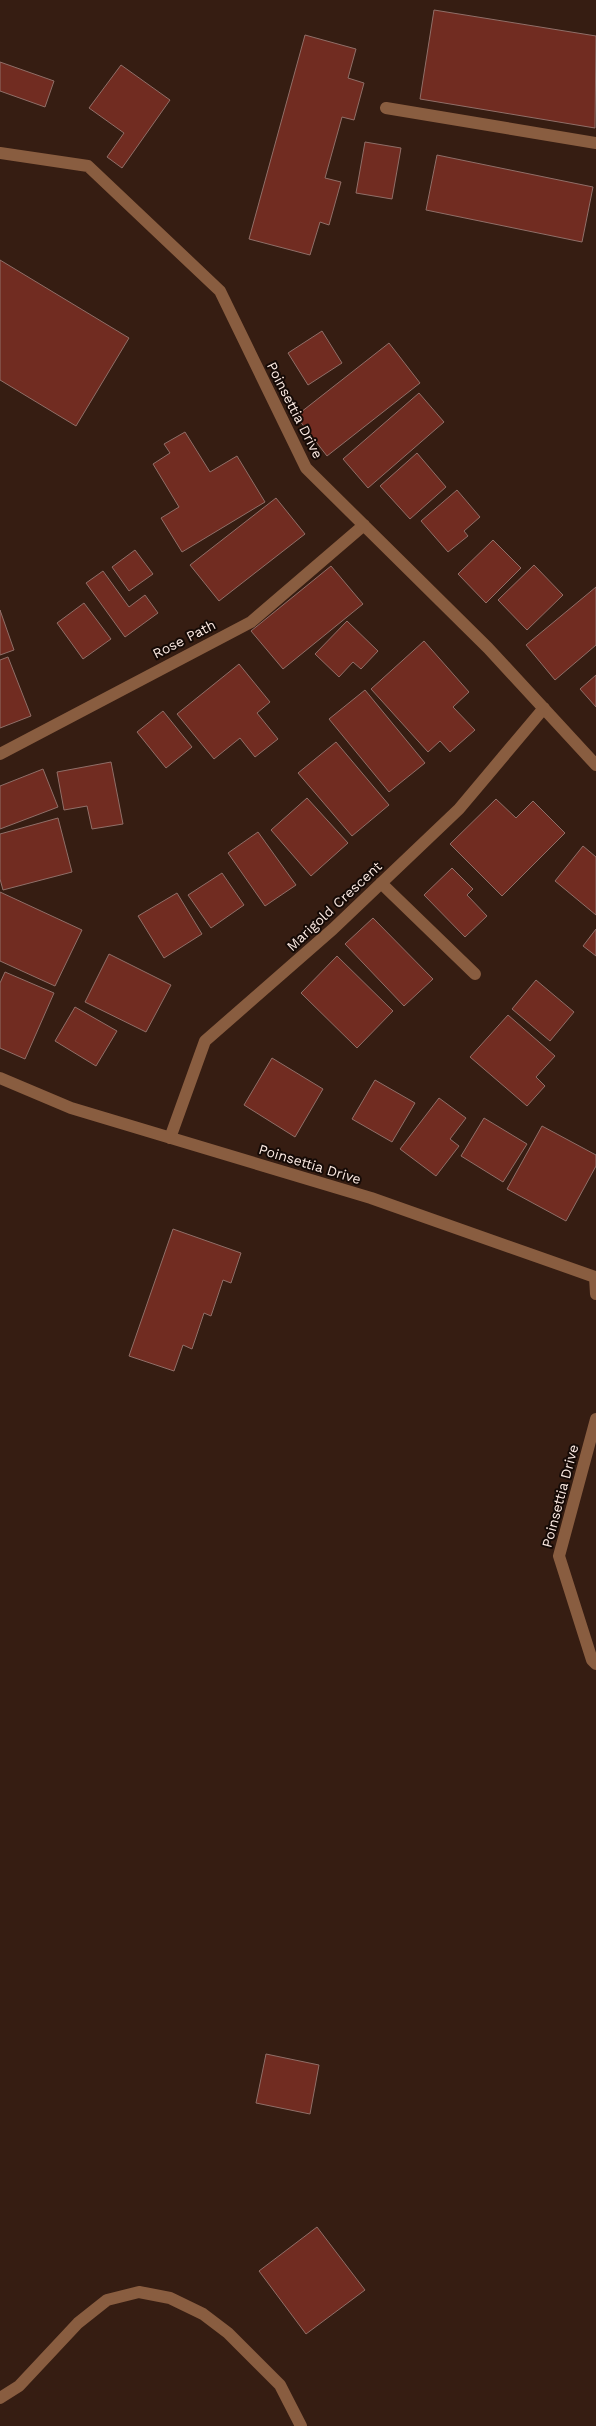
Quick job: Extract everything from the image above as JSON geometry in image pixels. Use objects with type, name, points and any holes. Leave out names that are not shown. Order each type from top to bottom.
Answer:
[{"type":"street","points":[[386,108],[596,143]]},
{"type":"street","name":"Poinsettia Drive","points":[[0,153],[88,166],[220,291],[306,468],[488,648],[596,765]]},
{"type":"street","name":"Rose Path","points":[[0,754],[251,622],[364,525]]},
{"type":"street","name":"Marigold Crescent","points":[[170,1138],[205,1041],[333,930],[459,809],[544,708]]},
{"type":"street","points":[[381,883],[475,974]]},
{"type":"street","name":"Poinsettia Drive","points":[[0,1078],[71,1108],[371,1198],[595,1277],[596,1294]]},
{"type":"street","name":"Poinsettia Drive","points":[[596,1419],[559,1556],[592,1660],[596,1664]]},
{"type":"street","points":[[0,2398],[19,2386],[78,2323],[107,2300],[140,2292],[170,2298],[203,2314],[228,2333],[280,2385],[301,2426]]},
{"type":"building","points":[[434,10],[596,36],[595,128],[420,99]]},
{"type":"building","points":[[305,35],[356,49],[348,78],[364,83],[354,120],[342,117],[325,178],[341,182],[329,225],[320,222],[310,255],[249,239]]},
{"type":"building","points":[[0,62],[54,81],[45,107],[0,91]]},
{"type":"building","points":[[121,65],[170,100],[122,168],[107,157],[124,133],[89,108]]},
{"type":"building","points":[[365,142],[401,148],[392,199],[356,193]]},
{"type":"building","points":[[437,155],[593,187],[582,242],[426,210]]},
{"type":"building","points":[[0,260],[129,338],[76,426],[0,380]]},
{"type":"building","points":[[322,331],[342,363],[308,385],[288,353]]},
{"type":"building","points":[[389,343],[420,383],[327,456],[296,416]]},
{"type":"building","points":[[419,393],[444,422],[368,488],[343,459]]},
{"type":"building","points":[[185,432],[210,472],[237,456],[265,502],[182,552],[161,518],[179,507],[153,464],[170,453],[164,444]]},
{"type":"building","points":[[417,453],[446,487],[410,519],[380,486]]},
{"type":"building","points":[[457,490],[480,517],[464,531],[468,536],[448,552],[421,521]]},
{"type":"building","points":[[276,498],[305,534],[219,601],[190,565]]},
{"type":"building","points":[[493,540],[521,568],[486,603],[458,574]]},
{"type":"building","points":[[135,550],[153,574],[129,591],[112,567]]},
{"type":"building","points":[[534,565],[563,595],[527,630],[498,600]]},
{"type":"building","points":[[331,566],[363,604],[283,669],[251,631]]},
{"type":"building","points":[[103,571],[129,607],[145,595],[158,613],[125,637],[86,583]]},
{"type":"building","points":[[596,587],[596,645],[555,680],[526,645]]},
{"type":"building","points":[[84,603],[111,639],[83,659],[57,623]]},
{"type":"building","points":[[0,610],[14,650],[0,655]]},
{"type":"building","points":[[347,621],[378,651],[361,669],[353,662],[339,677],[315,654]]},
{"type":"building","points":[[424,641],[469,692],[453,707],[475,730],[450,752],[440,741],[428,752],[371,689]]},
{"type":"building","points":[[8,657],[31,716],[0,728],[0,660]]},
{"type":"building","points":[[239,664],[270,702],[257,713],[278,739],[255,757],[240,738],[214,759],[177,714]]},
{"type":"building","points":[[596,675],[596,707],[580,689]]},
{"type":"building","points":[[365,690],[425,763],[389,792],[329,719]]},
{"type":"building","points":[[163,711],[192,747],[166,768],[137,732]]},
{"type":"building","points":[[336,742],[389,805],[352,836],[298,773]]},
{"type":"building","points":[[111,762],[123,824],[92,829],[87,806],[64,810],[57,772]]},
{"type":"building","points":[[43,769],[58,807],[0,829],[0,786]]},
{"type":"building","points":[[307,798],[348,843],[311,876],[271,830]]},
{"type":"building","points":[[496,799],[516,818],[533,801],[565,833],[502,896],[450,844]]},
{"type":"building","points":[[58,818],[72,872],[3,890],[0,879],[0,834]]},
{"type":"building","points":[[258,832],[296,885],[265,906],[228,853]]},
{"type":"building","points":[[583,846],[596,857],[596,915],[555,881]]},
{"type":"building","points":[[452,868],[473,889],[467,895],[487,916],[465,937],[424,895]]},
{"type":"building","points":[[222,873],[244,905],[211,928],[188,895]]},
{"type":"building","points":[[0,892],[82,930],[55,986],[0,961]]},
{"type":"building","points":[[177,893],[202,934],[164,958],[138,916]]},
{"type":"building","points":[[373,918],[433,979],[404,1006],[345,944]]},
{"type":"building","points":[[596,929],[596,956],[583,946]]},
{"type":"building","points":[[109,954],[171,985],[146,1032],[85,1002]]},
{"type":"building","points":[[337,956],[393,1011],[357,1048],[301,993]]},
{"type":"building","points":[[5,972],[54,993],[25,1059],[0,1048],[0,983]]},
{"type":"building","points":[[536,980],[574,1012],[550,1041],[512,1009]]},
{"type":"building","points":[[75,1007],[117,1031],[96,1066],[55,1041]]},
{"type":"building","points":[[508,1015],[555,1056],[536,1077],[545,1086],[527,1106],[470,1057]]},
{"type":"building","points":[[272,1058],[323,1089],[295,1137],[244,1105]]},
{"type":"building","points":[[375,1080],[415,1103],[392,1142],[352,1119]]},
{"type":"building","points":[[439,1098],[466,1118],[450,1139],[459,1146],[436,1176],[400,1149]]},
{"type":"building","points":[[484,1118],[527,1144],[503,1182],[461,1156]]},
{"type":"building","points":[[542,1126],[596,1155],[596,1166],[566,1221],[507,1189]]},
{"type":"building","points":[[173,1229],[241,1253],[231,1283],[223,1280],[211,1316],[204,1313],[192,1349],[183,1345],[174,1371],[129,1356]]},
{"type":"building","points":[[266,2054],[319,2065],[310,2114],[256,2103]]},
{"type":"building","points":[[317,2227],[365,2290],[306,2334],[259,2271]]}]
